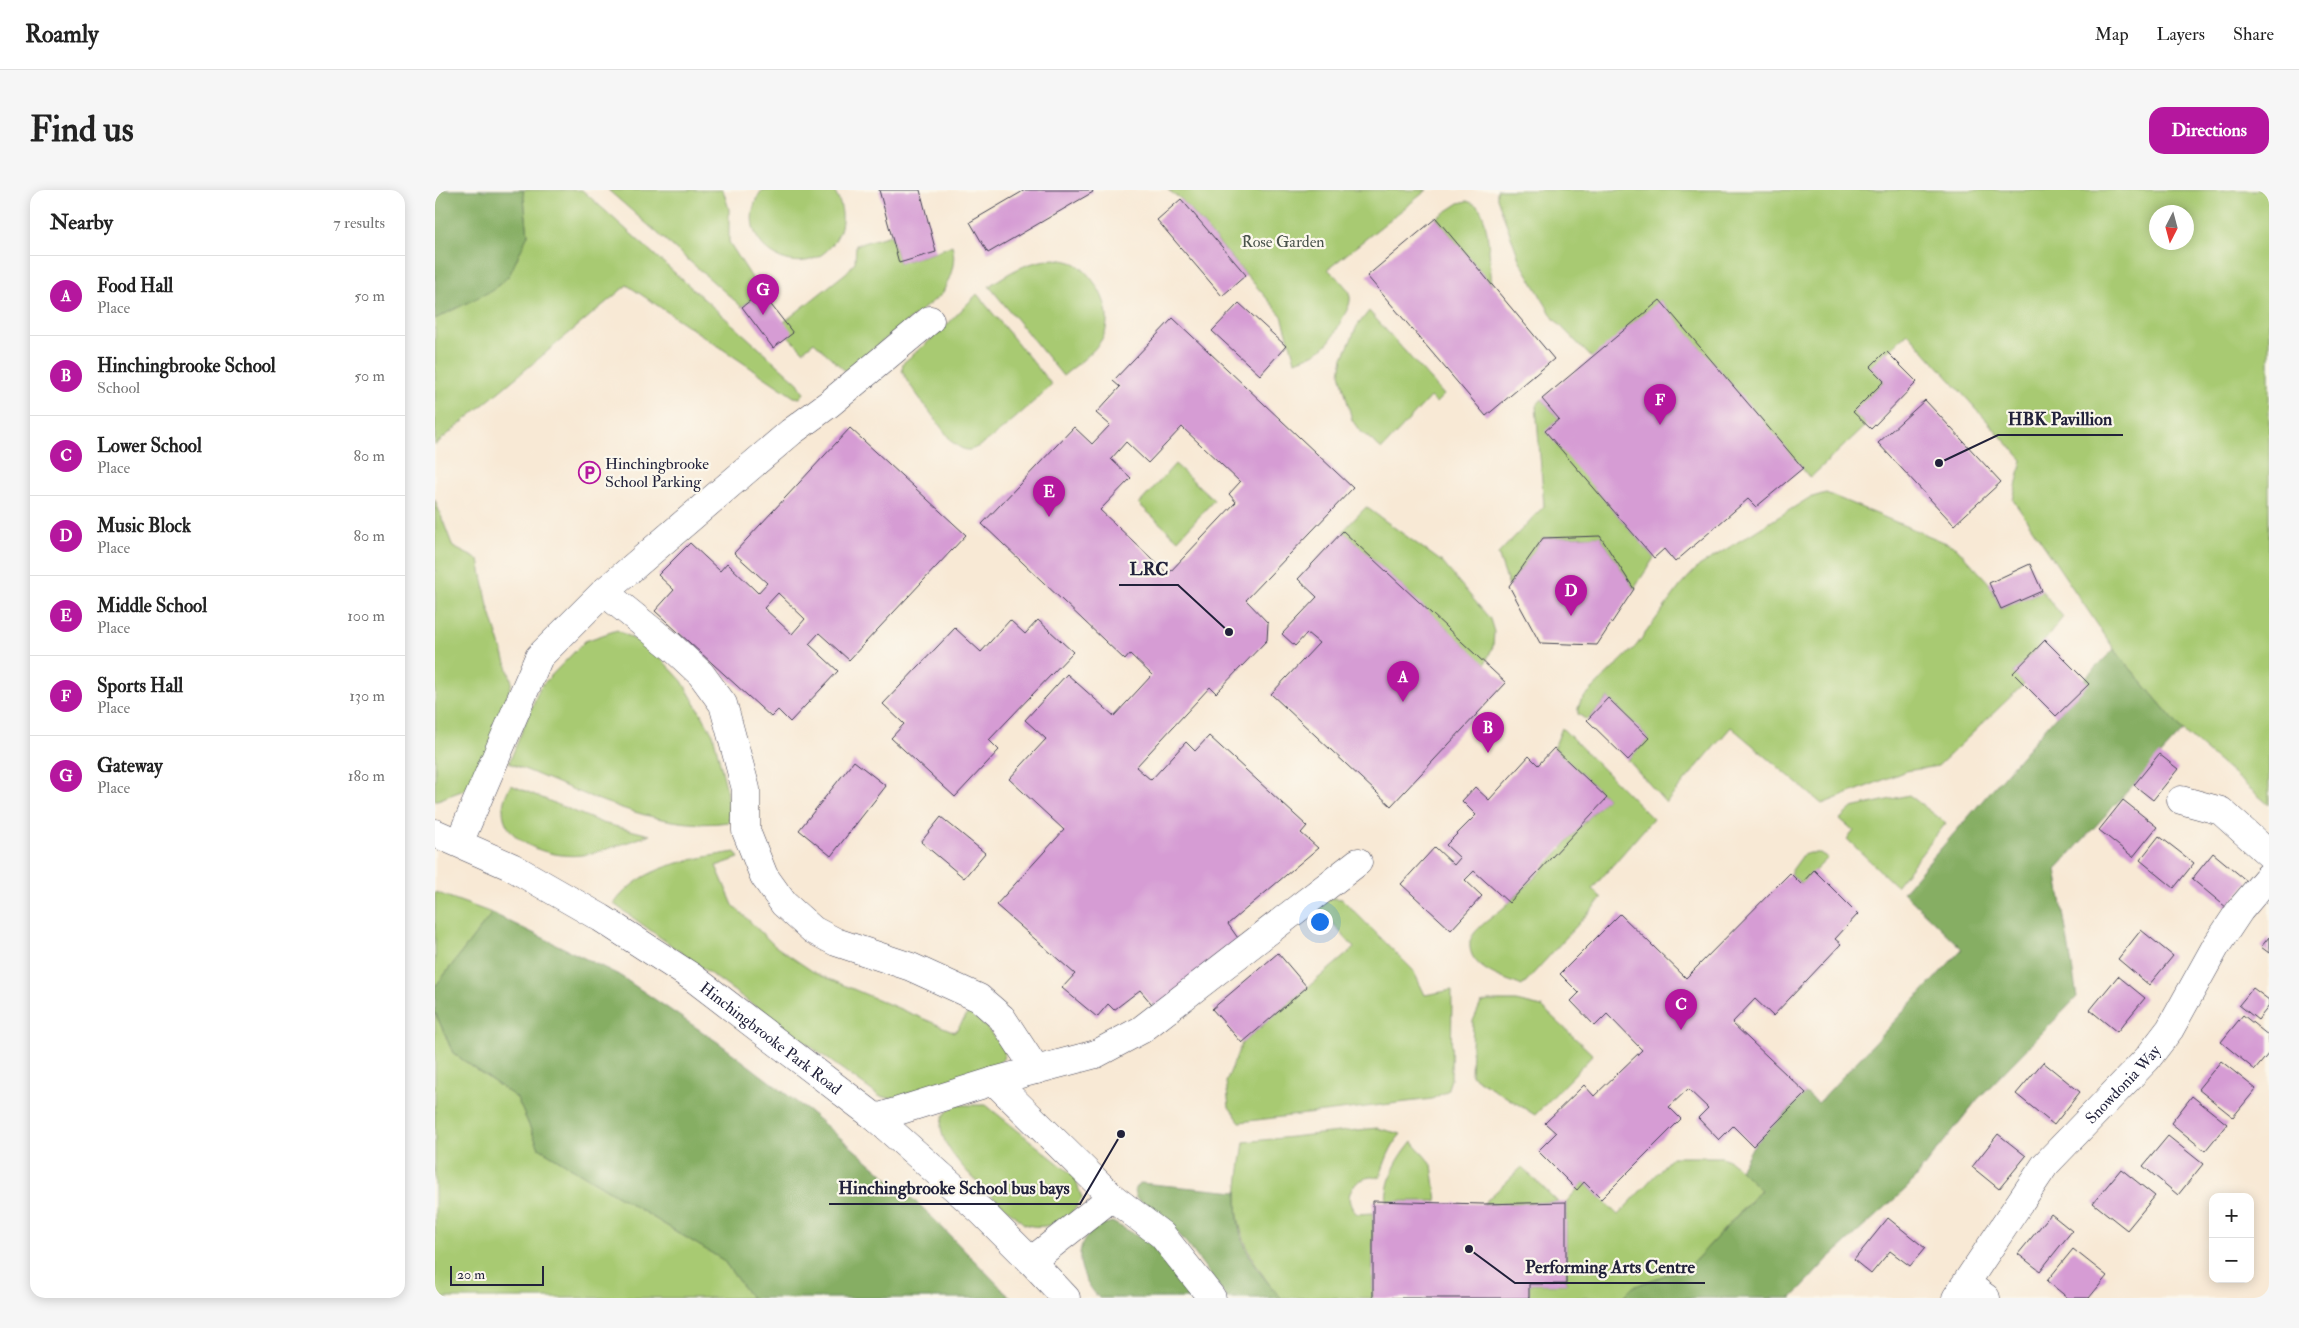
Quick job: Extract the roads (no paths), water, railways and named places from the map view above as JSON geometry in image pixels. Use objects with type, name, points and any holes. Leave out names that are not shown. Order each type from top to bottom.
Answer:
[{"type":"street","points":[[447,838],[539,656],[604,592],[791,432],[829,404],[930,320]]},
{"type":"street","points":[[604,592],[701,674],[723,704],[746,788],[746,831],[764,876],[784,904],[813,930],[836,942],[911,967],[979,998],[1002,1018],[1037,1070]]},
{"type":"street","points":[[2181,800],[2221,811],[2269,854]]},
{"type":"street","name":"Hinchingbrooke Park Road","points":[[447,838],[512,867],[601,918],[693,977],[877,1118],[943,1176],[1031,1261],[1065,1298]]},
{"type":"street","points":[[877,1118],[994,1081],[1096,1054],[1141,1030],[1358,862]]},
{"type":"street","name":"Snowdonia Way","points":[[1970,1293],[2045,1165],[2147,1059],[2171,1029],[2216,946],[2240,910],[2269,876]]},
{"type":"street","points":[[994,1081],[1112,1197],[1162,1235],[1212,1298]]},
{"type":"street","points":[[1031,1261],[1112,1197]]},
{"type":"place","name":"Gateway","points":[[763,315]]},
{"type":"place","name":"Sports Hall","points":[[1660,425]]},
{"type":"place","name":"HBK Pavillion","points":[[1939,463]]},
{"type":"place","name":"Hinchingbrooke School Parking","points":[[589,472]]},
{"type":"place","name":"Middle School","points":[[1049,517]]},
{"type":"place","name":"Music Block","points":[[1571,616]]},
{"type":"place","name":"LRC","points":[[1229,632]]},
{"type":"place","name":"Food Hall","points":[[1403,702]]},
{"type":"place","name":"Hinchingbrooke School","points":[[1488,753]]},
{"type":"place","name":"Lower School","points":[[1681,1030]]},
{"type":"place","name":"Hinchingbrooke School bus bays","points":[[1121,1134]]},
{"type":"place","name":"Performing Arts Centre","points":[[1469,1249]]},
{"type":"park label","name":"Rose Garden","points":[[1283,241]]}]
